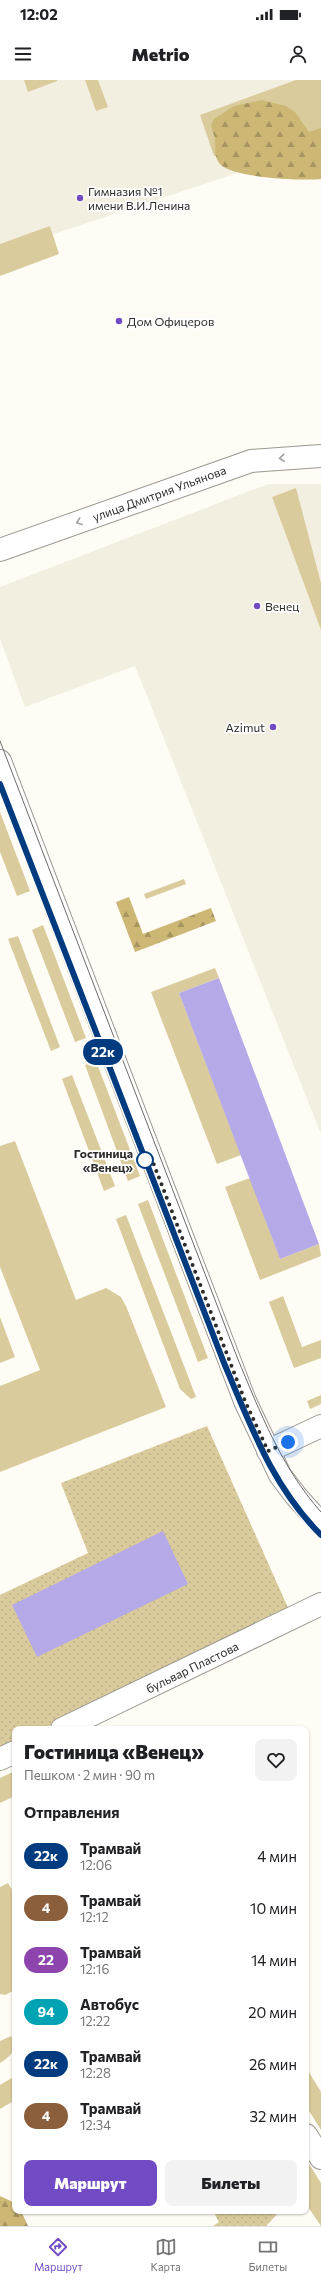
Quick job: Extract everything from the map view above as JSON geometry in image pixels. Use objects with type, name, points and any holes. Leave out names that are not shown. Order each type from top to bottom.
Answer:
[{"type":"street","name":"улица Дмитрия Ульянова","points":[[0,550],[251,461],[321,456]]},
{"type":"street","points":[[0,761],[234,1374],[280,1475],[296,1496],[321,1524]]},
{"type":"street","points":[[268,1451],[321,1426]]},
{"type":"street","name":"бульвар Пластова","points":[[68,1726],[321,1604]]},
{"type":"street","points":[[0,1759],[12,1753]]},
{"type":"street","points":[[309,2139],[321,2158]]},
{"type":"shaded area","name":"Гимназия №1 имени В.И.Ленина","points":[[0,80],[321,80],[321,145],[0,252]]},
{"type":"shaded area","points":[[24,80],[57,80],[57,81],[28,92]]},
{"type":"shaded area","points":[[85,80],[98,80],[108,107],[96,111]]},
{"type":"shaded area","points":[[296,80],[321,80],[321,164],[214,156],[200,115]]},
{"type":"shaded area","points":[[50,226],[59,254],[0,276],[0,244]]},
{"type":"shaded area","points":[[268,484],[321,484],[321,1134],[135,666],[25,707],[0,639],[0,587]]},
{"type":"shaded area","points":[[296,488],[321,583],[321,630],[272,497]]},
{"type":"shaded area","points":[[0,812],[30,891],[17,896],[0,852]]},
{"type":"shaded area","points":[[184,879],[186,884],[146,899],[144,894]]},
{"type":"shaded area","points":[[43,925],[86,1038],[75,1042],[32,930]]},
{"type":"shaded area","points":[[18,936],[60,1047],[51,1051],[8,939]]},
{"type":"shaded area","points":[[215,968],[219,978],[179,993],[241,1155],[217,1164],[151,992]]},
{"type":"shaded area","points":[[219,978],[319,1244],[280,1259],[179,993]]},
{"type":"shaded area","points":[[96,1061],[140,1176],[128,1181],[85,1065]]},
{"type":"shaded area","points":[[72,1075],[115,1186],[104,1191],[62,1079]]},
{"type":"shaded area","points":[[15,1141],[76,1300],[106,1288],[121,1297],[126,1306],[166,1407],[0,1472],[0,1386],[40,1370],[0,1267],[0,1146]]},
{"type":"shaded area","points":[[250,1178],[280,1259],[319,1244],[321,1256],[260,1280],[225,1187]]},
{"type":"shaded area","points":[[148,1200],[208,1358],[198,1362],[138,1204]]},
{"type":"shaded area","points":[[126,1215],[196,1397],[191,1399],[180,1389],[116,1219]]},
{"type":"shaded area","points":[[283,1296],[302,1347],[321,1340],[321,1358],[294,1368],[269,1302]]},
{"type":"shaded area","points":[[0,1317],[15,1357],[0,1363]]},
{"type":"shaded area","points":[[321,1395],[321,1404],[310,1409],[307,1401]]},
{"type":"shaded area","points":[[207,1426],[289,1610],[49,1726],[12,1726],[12,1744],[0,1750],[0,1595],[88,1553],[61,1483]]},
{"type":"shaded area","points":[[163,1531],[188,1584],[37,1657],[12,1605]]},
{"type":"shaded area","points":[[12,1772],[12,1797],[0,1803],[0,1778]]},
{"type":"shaded area","points":[[8,1883],[12,1890],[12,1992],[5,1995],[0,1994],[0,1887]]},
{"type":"shaded area","points":[[11,2036],[12,2038],[12,2054],[0,2063],[0,2041]]},
{"type":"shaded area","points":[[309,2072],[321,2092],[321,2130],[309,2111]]},
{"type":"shaded area","points":[[12,2078],[12,2102],[0,2109],[0,2085]]},
{"type":"shaded area","points":[[309,2164],[321,2183],[321,2226],[309,2208]]},
{"type":"shaded area","points":[[215,2214],[277,2214],[266,2226],[213,2226],[219,2222]]},
{"type":"green space","points":[[262,100],[286,106],[295,112],[309,132],[321,128],[321,179],[285,179],[254,176],[229,169],[218,162],[215,152],[215,139],[212,126],[214,119],[234,106]]},
{"type":"green space","points":[[129,897],[143,934],[211,908],[216,921],[135,952],[116,902]]},
{"type":"green space","points":[[0,2196],[12,2202],[12,2214],[22,2214],[28,2226],[0,2226]]},
{"type":"tram line","points":[[0,741],[237,1357],[263,1418],[283,1458],[294,1477],[321,1512]]},
{"type":"tram line","points":[[0,784],[224,1363],[253,1432],[275,1475],[304,1516],[321,1535]]},
{"type":"tram line","name":"22к","points":[[0,784],[224,1363],[260,1448],[288,1498],[321,1535]]},
{"type":"place","name":"Гимназия №1 имени В.И.Ленина","points":[[80,198]]},
{"type":"place","name":"Дом Офицеров","points":[[119,321]]},
{"type":"place","name":"Венец","points":[[257,606]]},
{"type":"place","name":"Azimut","points":[[273,727]]},
{"type":"place","name":"Гостиница «Венец»","points":[[145,1160]]},
{"type":"route","points":[[145,1160],[151,1157],[245,1401],[268,1451],[288,1442]]}]
